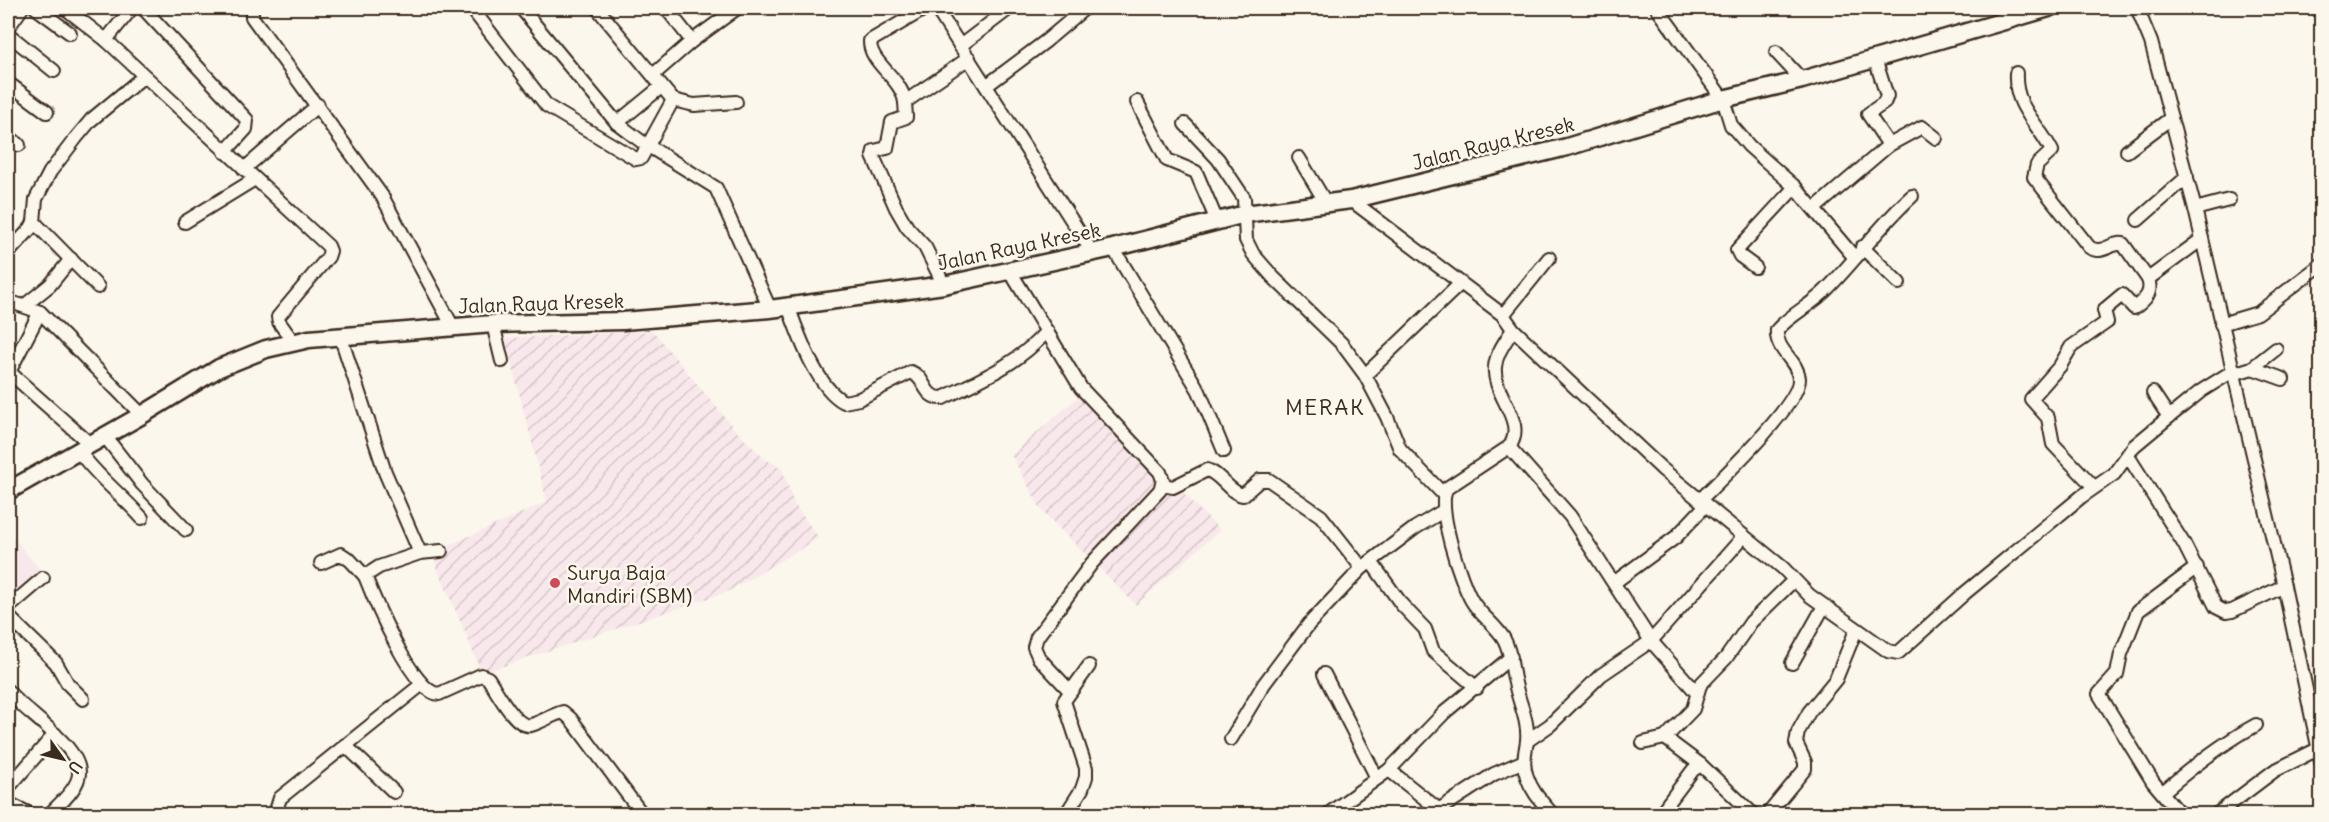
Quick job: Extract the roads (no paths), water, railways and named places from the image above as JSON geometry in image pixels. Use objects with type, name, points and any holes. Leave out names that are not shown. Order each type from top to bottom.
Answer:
[{"type":"main road","name":"Jalan Raya Kresek","points":[[10,485],[142,415],[219,368],[266,349],[340,335],[493,324],[623,321],[770,309],[944,285],[1113,248],[1245,214],[1351,200],[1567,147],[1723,99],[1802,80],[2049,8]]},
{"type":"street","points":[[8,28],[22,8]]},
{"type":"street","points":[[36,8],[70,33]]},
{"type":"street","points":[[65,8],[106,40],[330,251],[278,317],[294,343]]},
{"type":"street","points":[[106,40],[132,8]]},
{"type":"street","points":[[143,8],[248,120],[246,129],[225,152]]},
{"type":"street","points":[[252,8],[252,17],[382,196],[453,327]]},
{"type":"street","points":[[476,8],[476,14],[547,106],[636,159],[641,158],[673,100]]},
{"type":"street","points":[[521,8],[617,123],[717,188],[770,309]]},
{"type":"street","points":[[597,8],[673,100],[694,105],[736,102]]},
{"type":"street","points":[[666,8],[692,41]]},
{"type":"street","points":[[926,8],[870,41],[871,50],[882,67],[892,74],[904,94],[906,117],[892,122],[887,148],[879,148],[874,151],[873,156],[896,208],[907,227],[925,247],[944,285]]},
{"type":"street","points":[[936,8],[1092,252]]},
{"type":"street","points":[[960,46],[1010,8]]},
{"type":"street","points":[[986,86],[1085,8]]},
{"type":"street","points":[[1657,8],[1723,99],[1731,124],[1749,146],[1795,187],[1854,258]]},
{"type":"street","points":[[2137,8],[2151,42],[2187,177],[2198,208],[2202,238],[2230,321],[2233,372],[2284,586],[2322,765]]},
{"type":"street","points":[[653,75],[692,41],[736,9]]},
{"type":"street","points":[[8,34],[54,71]]},
{"type":"street","points":[[1776,52],[1802,80]]},
{"type":"street","points":[[905,102],[969,58]]},
{"type":"street","points":[[1875,59],[1887,96],[1884,103],[1868,114],[1889,145]]},
{"type":"street","points":[[2016,73],[2015,89],[2027,116],[2052,151],[2034,170],[2037,184],[2094,251],[2103,250],[2115,244],[2123,244],[2148,279],[2150,289],[2147,297],[2134,308],[2122,296],[2104,310],[2107,322],[2071,348],[2060,366],[2031,399],[2048,418],[2053,444],[2094,487]]},
{"type":"street","points":[[8,253],[24,238],[34,222],[36,199],[50,172],[91,120],[144,76]]},
{"type":"street","points":[[8,83],[47,112]]},
{"type":"street","points":[[617,123],[661,87]]},
{"type":"street","points":[[1137,102],[1167,160],[1190,168],[1200,177],[1217,221]]},
{"type":"street","points":[[244,169],[318,105]]},
{"type":"street","points":[[2127,151],[2171,118]]},
{"type":"street","points":[[1185,124],[1214,154],[1244,198],[1246,240],[1253,254],[1273,277],[1342,344],[1365,375],[1387,417],[1400,449],[1443,494]]},
{"type":"street","points":[[1814,209],[1889,145],[1922,127],[1936,138]]},
{"type":"street","points":[[8,136],[19,145]]},
{"type":"street","points":[[1299,158],[1326,203]]},
{"type":"street","points":[[2138,220],[2187,177]]},
{"type":"street","points":[[185,222],[255,179]]},
{"type":"street","points":[[1755,267],[1740,256],[1737,250],[1795,187]]},
{"type":"street","points":[[1615,582],[1676,537],[1703,502],[1769,428],[1796,391],[1799,380],[1795,366],[1779,345],[1777,330],[1811,305],[1862,247],[1912,196]]},
{"type":"street","points":[[1351,200],[1459,285],[1503,315],[1513,329],[1662,469],[1824,606],[1888,651],[1898,653],[1965,593],[2094,487],[2114,474],[2134,446],[2201,391],[2233,372],[2252,368],[2276,349]]},
{"type":"street","points":[[2198,208],[2229,200]]},
{"type":"street","points":[[34,222],[98,287]]},
{"type":"street","points":[[2148,279],[2202,238]]},
{"type":"street","points":[[1862,247],[1899,283]]},
{"type":"street","points":[[1113,248],[1199,391],[1224,451]]},
{"type":"street","points":[[1503,315],[1549,258]]},
{"type":"street","points":[[24,306],[50,285],[71,259]]},
{"type":"street","points":[[2230,321],[2258,313],[2322,264]]},
{"type":"street","points":[[1010,271],[1081,388],[1160,472],[1162,485]]},
{"type":"street","points":[[1365,375],[1459,285]]},
{"type":"street","points":[[8,301],[40,312],[142,415]]},
{"type":"street","points":[[788,306],[817,370],[837,398],[844,402],[859,399],[911,372],[918,375],[928,394],[934,398],[943,398],[1007,366],[1027,352],[1047,331]]},
{"type":"street","points":[[40,312],[8,372],[83,447],[94,471],[118,491],[142,518]]},
{"type":"street","points":[[493,324],[502,361]]},
{"type":"street","points":[[1513,329],[1496,357],[1494,369],[1497,385],[1515,426],[1515,439],[1509,447],[1447,488],[1443,494],[1443,511],[1472,601],[1503,638],[1512,657],[1514,682],[1524,713],[1527,741],[1524,761],[1534,792],[1552,814]]},
{"type":"street","points":[[340,335],[385,472],[420,553]]},
{"type":"street","points":[[2252,368],[2283,379]]},
{"type":"street","points":[[2153,393],[2169,417]]},
{"type":"street","points":[[104,435],[142,484],[186,530]]},
{"type":"street","points":[[1509,447],[1570,516],[1615,582],[1651,641],[1697,693]]},
{"type":"street","points":[[2128,456],[2197,567],[2216,607],[2226,612],[2284,586]]},
{"type":"street","points":[[1162,485],[1173,487],[1207,470],[1220,476],[1234,491],[1243,495],[1260,480],[1269,480],[1321,516],[1425,629],[1433,651],[1477,688]]},
{"type":"street","points":[[1070,690],[1039,658],[1034,647],[1037,637],[1092,563],[1162,485]]},
{"type":"street","points":[[1231,739],[1264,684],[1309,624],[1367,565],[1415,528],[1443,511]]},
{"type":"street","points":[[1527,741],[1550,725],[1601,675],[1651,641],[1744,536]]},
{"type":"street","points":[[365,576],[379,567],[420,553],[441,551]]},
{"type":"street","points":[[321,563],[341,554],[351,560],[365,576],[380,613],[421,685],[435,694],[440,694],[482,675],[489,678],[516,720],[523,725],[530,726],[563,712],[571,719],[642,814]]},
{"type":"street","points":[[2180,814],[2144,768],[2099,693],[2117,674],[2121,654],[2138,610],[2197,567]]},
{"type":"street","points":[[8,608],[43,578]]},
{"type":"street","points":[[1644,743],[1665,738],[1693,709],[1700,685],[1726,658],[1751,622],[1794,580]]},
{"type":"street","points":[[1792,663],[1824,606]]},
{"type":"street","points":[[8,616],[60,667],[67,682],[83,699]]},
{"type":"street","points":[[1768,814],[1805,769],[1805,762],[1796,743],[1798,732],[1809,712],[1836,679],[1856,630]]},
{"type":"street","points":[[1328,814],[1389,770],[1445,712],[1512,657]]},
{"type":"street","points":[[1066,814],[1086,777],[1086,768],[1064,707],[1064,701],[1089,666]]},
{"type":"street","points":[[1324,674],[1377,778]]},
{"type":"street","points":[[275,814],[280,798],[421,685]]},
{"type":"street","points":[[9,698],[55,734],[74,758],[79,772],[75,784],[50,814]]},
{"type":"street","points":[[2163,792],[2225,741],[2256,725]]},
{"type":"street","points":[[8,788],[55,734]]},
{"type":"street","points":[[1665,738],[1701,765],[1753,814]]},
{"type":"street","points":[[345,745],[394,792]]},
{"type":"street","points":[[2217,814],[2274,771],[2318,750]]},
{"type":"street","points":[[1389,770],[1435,812],[1494,774],[1524,761]]},
{"type":"street","points":[[1660,814],[1693,770],[1701,765]]},
{"type":"street","points":[[8,803],[30,814]]},
{"type":"place","name":"Surya Baja Mandiri (SBM)","points":[[555,583]]},
{"type":"district","name":"MERAK","points":[[1325,407]]}]
